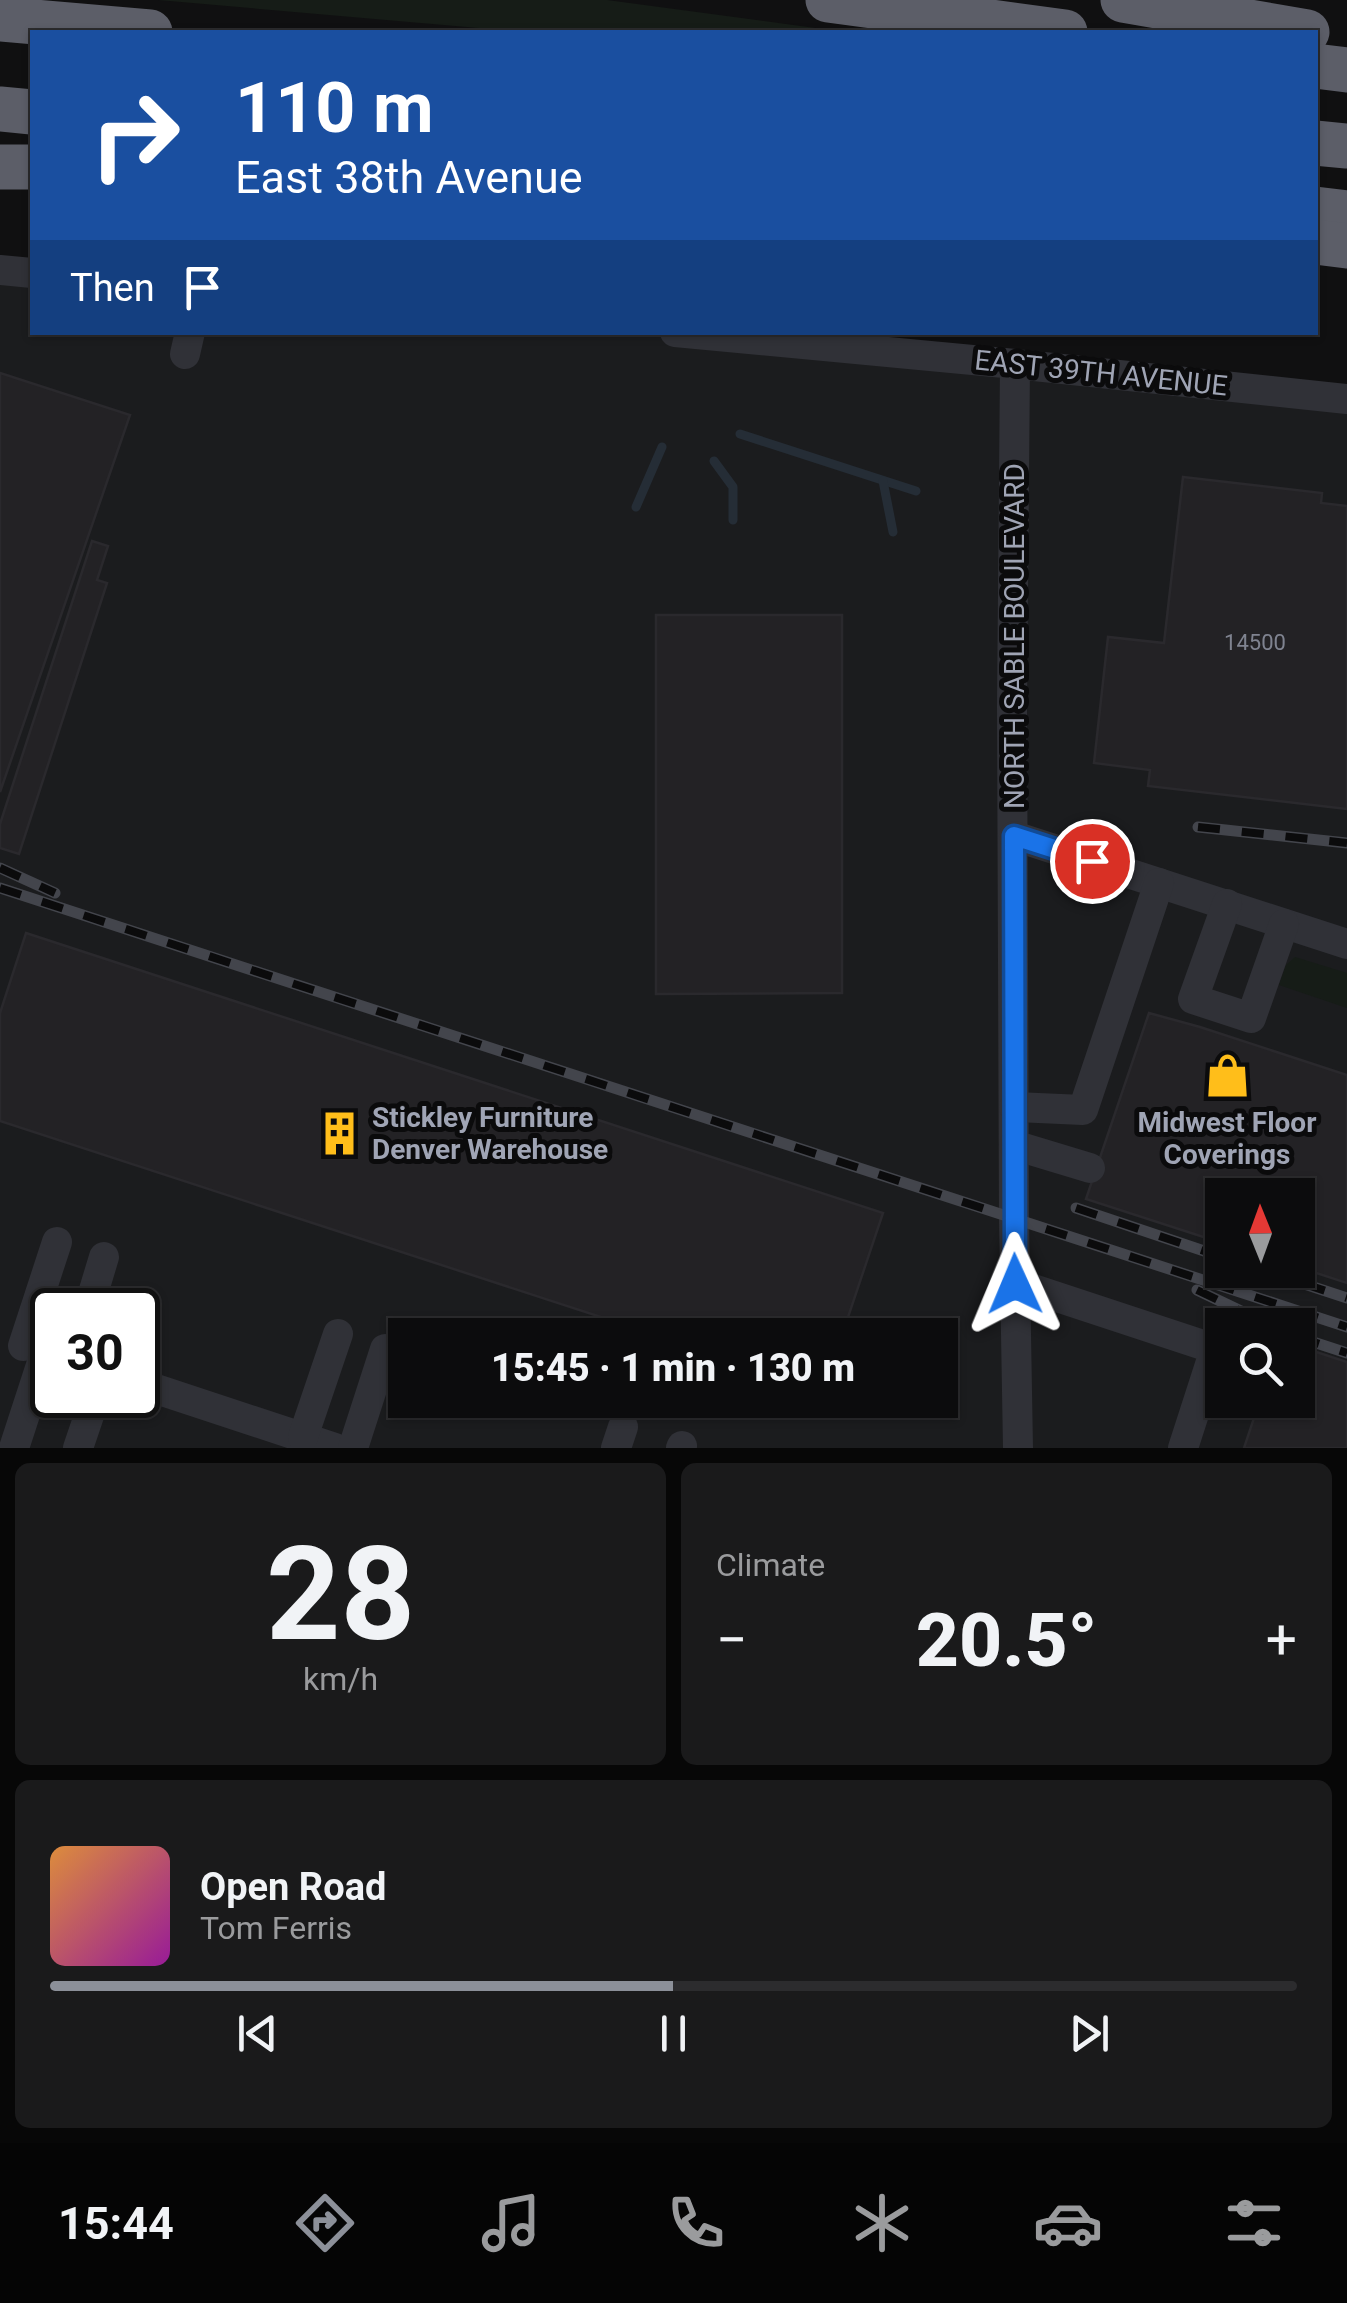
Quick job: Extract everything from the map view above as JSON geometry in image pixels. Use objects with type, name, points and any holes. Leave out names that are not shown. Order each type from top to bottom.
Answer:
[{"type":"highway","points":[[828,0],[1050,30]]},
{"type":"highway","points":[[1123,0],[1296,30]]},
{"type":"highway","points":[[0,19],[127,30]]},
{"type":"highway","points":[[1318,35],[1347,40]]},
{"type":"highway","points":[[1318,66],[1347,70]]},
{"type":"highway","points":[[0,85],[30,88]]},
{"type":"highway","points":[[0,108],[30,112]]},
{"type":"highway","points":[[1318,143],[1347,146]]},
{"type":"highway","points":[[0,166],[30,167]]},
{"type":"highway","points":[[1318,209],[1347,212]]},
{"type":"highway","points":[[1318,242],[1347,246]]},
{"type":"street","points":[[0,270],[30,273]]},
{"type":"street","name":"EAST 39TH AVENUE","points":[[707,335],[1347,399]]},
{"type":"street","name":"NORTH SABLE BOULEVARD","points":[[1015,364],[1012,706],[1018,1448]]},
{"type":"street","points":[[1014,836],[1347,944]]},
{"type":"street","points":[[1014,1106],[1083,1110],[1159,883]]},
{"type":"street","points":[[1227,904],[1193,999],[1250,1018],[1284,924]]},
{"type":"street","points":[[1014,1145],[1090,1168]]},
{"type":"street","points":[[45,1288],[57,1242]]},
{"type":"street","points":[[95,1288],[104,1257]]},
{"type":"street","points":[[1015,1284],[1215,1349],[1183,1448]]},
{"type":"street","points":[[303,1437],[338,1334]]},
{"type":"street","points":[[14,1448],[30,1348]]},
{"type":"street","points":[[353,1448],[386,1349]]},
{"type":"street","points":[[160,1390],[336,1448]]},
{"type":"street","points":[[78,1448],[88,1418]]},
{"type":"shaded area","points":[[158,0],[607,0],[830,30],[500,30]]},
{"type":"shaded area","points":[[0,270],[30,273],[30,335],[695,335],[1347,399],[1347,1448],[0,1448]]},
{"type":"shaded area","points":[[1295,957],[1347,973],[1347,1008],[1279,985],[1286,965]]},
{"type":"building","points":[[0,373],[130,415],[0,792]]},
{"type":"building","points":[[1183,477],[1322,493],[1321,503],[1347,506],[1347,809],[1148,786],[1150,770],[1094,763],[1108,637],[1164,643]]},
{"type":"building","points":[[92,541],[108,546],[97,580],[107,583],[19,854],[0,848],[0,824]]},
{"type":"building","points":[[656,615],[842,615],[842,993],[656,994]]},
{"type":"building","name":"Stickley Furniture Denver Warehouse","points":[[26,933],[883,1213],[848,1318],[604,1318],[0,1121],[0,1013]]},
{"type":"building","points":[[1149,1013],[1347,1075],[1347,1283],[1315,1273],[1315,1178],[1205,1178],[1205,1238],[1086,1199]]},
{"type":"building","points":[[1315,1352],[1347,1362],[1347,1448],[1244,1448],[1254,1418],[1315,1418]]},
{"type":"waterway","points":[[740,434],[916,491]]},
{"type":"waterway","points":[[636,507],[662,447]]},
{"type":"waterway","points":[[714,461],[733,487],[733,520]]},
{"type":"waterway","points":[[883,481],[893,532]]},
{"type":"railway","points":[[1198,827],[1347,843]]},
{"type":"railway","points":[[0,868],[55,893]]},
{"type":"railway","points":[[0,888],[1347,1327]]},
{"type":"railway","points":[[1076,1208],[1205,1251]]},
{"type":"railway","points":[[1315,1287],[1347,1298]]},
{"type":"railway","points":[[1197,1290],[1235,1308]]},
{"type":"railway","points":[[1315,1343],[1347,1353]]},
{"type":"place","name":"Midwest Floor Coverings","points":[[1227,1076]]},
{"type":"place","name":"Stickley Furniture Denver Warehouse","points":[[339,1133]]},
{"type":"route","points":[[1015,1284],[1014,836],[1092,861]]}]
